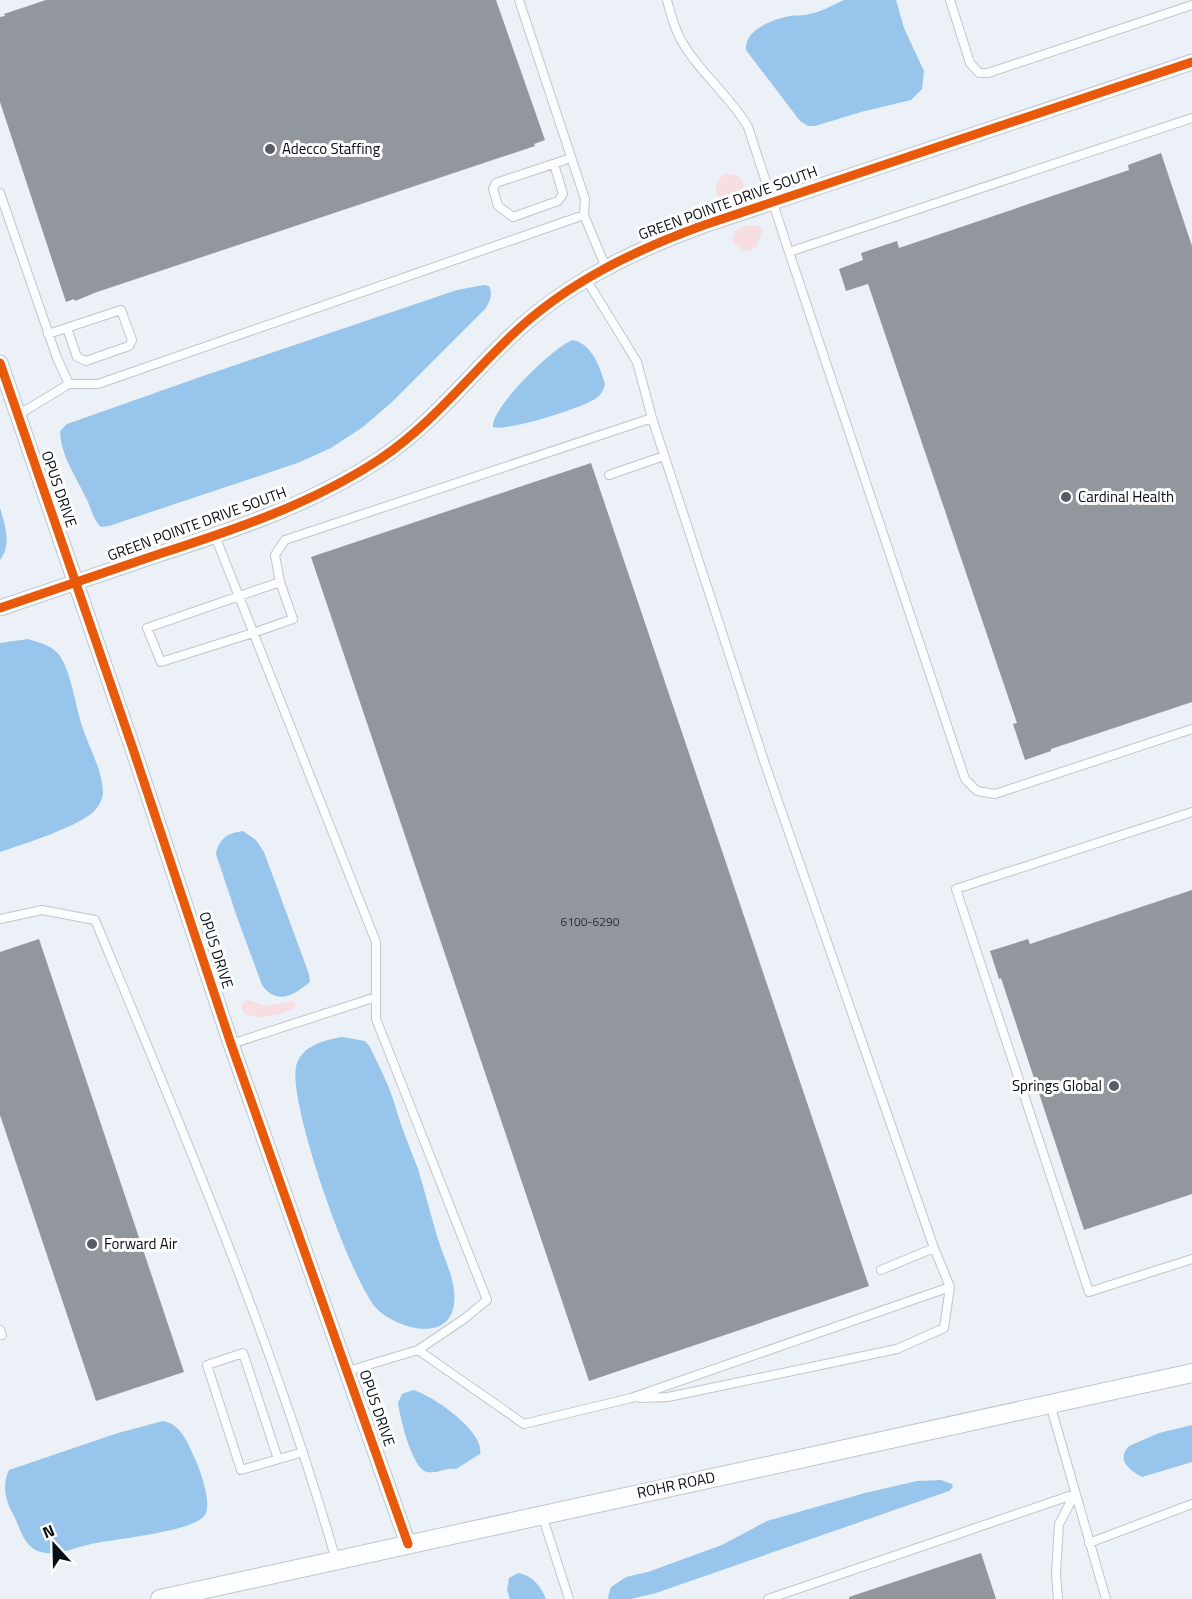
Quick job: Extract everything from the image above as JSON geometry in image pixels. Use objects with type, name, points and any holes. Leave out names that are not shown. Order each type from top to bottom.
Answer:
[{"type":"street","name":"GREEN POINTE DRIVE SOUTH","points":[[0,608],[215,536],[325,492],[409,438],[443,407],[513,334],[550,304],[586,279],[631,255],[683,232],[1192,62]]},
{"type":"street","name":"OPUS DRIVE","points":[[0,363],[231,1044],[408,1544]]},
{"type":"street","name":"ROHR ROAD","points":[[160,1599],[1192,1373]]},
{"type":"lane","points":[[519,0],[585,199],[584,215],[606,268]]},
{"type":"lane","points":[[667,0],[680,38],[738,110],[748,127],[771,202],[965,779],[977,791],[995,794],[1192,729]]},
{"type":"lane","points":[[950,0],[970,63],[979,74],[988,73],[1192,5]]},
{"type":"lane","points":[[789,252],[1192,118]]},
{"type":"lane","points":[[554,164],[563,194],[558,201],[513,217],[498,206],[493,189],[496,183],[571,158]]},
{"type":"lane","points":[[0,193],[48,333],[69,384]]},
{"type":"lane","points":[[18,415],[69,384],[98,384],[584,215]]},
{"type":"lane","points":[[586,279],[636,362],[664,456],[765,764],[934,1248],[950,1287],[944,1328],[897,1349],[668,1397],[631,1398]]},
{"type":"lane","points":[[48,333],[121,310],[132,340],[129,346],[86,361],[77,357],[67,328]]},
{"type":"lane","points":[[280,582],[147,628],[161,662],[292,619],[280,582],[275,555],[285,540],[652,418]]},
{"type":"lane","points":[[609,475],[664,456]]},
{"type":"lane","points":[[215,536],[376,942],[376,1019],[487,1300],[464,1319],[418,1350],[348,1371]]},
{"type":"lane","points":[[1192,812],[956,889],[1089,1292],[1192,1259]]},
{"type":"lane","points":[[0,919],[42,910],[95,920],[163,1083],[256,1318],[303,1452],[336,1560]]},
{"type":"lane","points":[[231,1044],[376,997]]},
{"type":"lane","points":[[881,1270],[934,1248]]},
{"type":"lane","points":[[418,1350],[524,1424],[631,1398],[950,1287]]},
{"type":"lane","points":[[278,1459],[243,1353],[207,1365],[241,1470],[303,1452]]},
{"type":"lane","points":[[1049,1404],[1106,1599]]},
{"type":"lane","points":[[768,1599],[1075,1494]]},
{"type":"lane","points":[[1058,1599],[1056,1573],[1059,1524],[1075,1494]]},
{"type":"lane","points":[[1089,1543],[1192,1504]]},
{"type":"lane","points":[[542,1515],[569,1599]]},
{"type":"shaded area","points":[[730,174],[740,178],[744,188],[740,198],[730,202],[720,198],[716,188],[720,178]]},
{"type":"shaded area","points":[[744,226],[760,226],[763,230],[757,245],[748,251],[737,246],[732,240],[735,231]]},
{"type":"shaded area","points":[[247,1000],[266,1006],[291,1001],[298,1004],[279,1014],[254,1017],[242,1011],[242,1004]]},
{"type":"water","points":[[844,0],[896,0],[904,28],[924,71],[922,89],[911,100],[808,126],[800,121],[746,50],[747,43],[755,31],[768,23],[790,16],[813,13]]},
{"type":"water","points":[[489,286],[491,292],[486,308],[392,402],[363,427],[331,448],[300,462],[109,526],[101,527],[96,521],[63,449],[60,431],[67,424],[457,290]]},
{"type":"water","points":[[573,340],[585,346],[598,364],[605,384],[599,396],[592,401],[547,418],[514,426],[493,427],[495,418],[512,393],[552,353]]},
{"type":"water","points":[[0,508],[7,541],[0,560]]},
{"type":"water","points":[[28,639],[53,649],[64,663],[82,726],[100,775],[103,794],[96,809],[79,821],[51,834],[0,852],[0,643]]},
{"type":"water","points":[[243,831],[256,840],[264,852],[309,974],[310,982],[286,996],[274,995],[262,985],[216,854],[219,844],[225,837]]},
{"type":"water","points":[[342,1037],[365,1041],[370,1047],[390,1090],[418,1169],[454,1287],[454,1304],[450,1316],[443,1324],[432,1328],[421,1329],[396,1322],[377,1309],[366,1293],[337,1229],[310,1148],[300,1111],[296,1082],[297,1063],[310,1048]]},
{"type":"water","points":[[413,1390],[432,1399],[466,1425],[480,1445],[480,1454],[456,1469],[427,1472],[422,1469],[416,1462],[408,1442],[398,1403],[402,1394]]},
{"type":"water","points":[[163,1421],[170,1423],[180,1431],[196,1461],[207,1496],[205,1515],[186,1526],[91,1544],[57,1553],[39,1551],[28,1544],[6,1498],[5,1486],[9,1470],[118,1433]]},
{"type":"water","points":[[1192,1425],[1192,1462],[1142,1477],[1126,1464],[1124,1456],[1129,1446],[1159,1433]]},
{"type":"water","points":[[941,1480],[952,1484],[953,1487],[949,1491],[656,1593],[631,1599],[609,1599],[608,1597],[611,1587],[626,1577],[648,1572],[722,1545],[767,1521],[865,1493],[917,1481]]},
{"type":"water","points":[[518,1573],[528,1576],[535,1582],[546,1599],[510,1599],[507,1590],[509,1578]]},
{"type":"building","name":"Adecco Staffing","points":[[46,0],[496,0],[545,140],[534,144],[535,146],[75,301],[74,299],[66,302],[0,102],[0,17]]},
{"type":"building","name":"Cardinal Health","points":[[1161,153],[1192,246],[1192,702],[1051,749],[1051,751],[1025,760],[1013,724],[1017,723],[868,284],[846,291],[839,269],[863,260],[861,253],[897,241],[899,248],[1129,170],[1128,165]]},
{"type":"building","points":[[591,463],[869,1286],[589,1381],[311,557]]},
{"type":"building","name":"Springs Global","points":[[1192,890],[1192,1194],[1084,1230],[1001,978],[999,979],[990,951],[1028,939],[1030,944]]},
{"type":"building","name":"Forward Air","points":[[39,939],[184,1372],[96,1401],[0,1115],[0,952]]},
{"type":"building","points":[[981,1553],[996,1599],[849,1599],[849,1597]]},
{"type":"cycle path","points":[[0,608],[245,525],[300,502],[354,475],[399,446],[449,400],[512,335],[555,299],[602,270],[652,245],[704,225],[1192,62]]},
{"type":"cycle path","points":[[0,363],[133,749],[231,1044],[408,1544]]},
{"type":"place","name":"Adecco Staffing","points":[[270,149]]},
{"type":"place","name":"Cardinal Health","points":[[1066,497]]},
{"type":"place","name":"Springs Global","points":[[1114,1086]]},
{"type":"place","name":"Forward Air","points":[[92,1244]]}]
